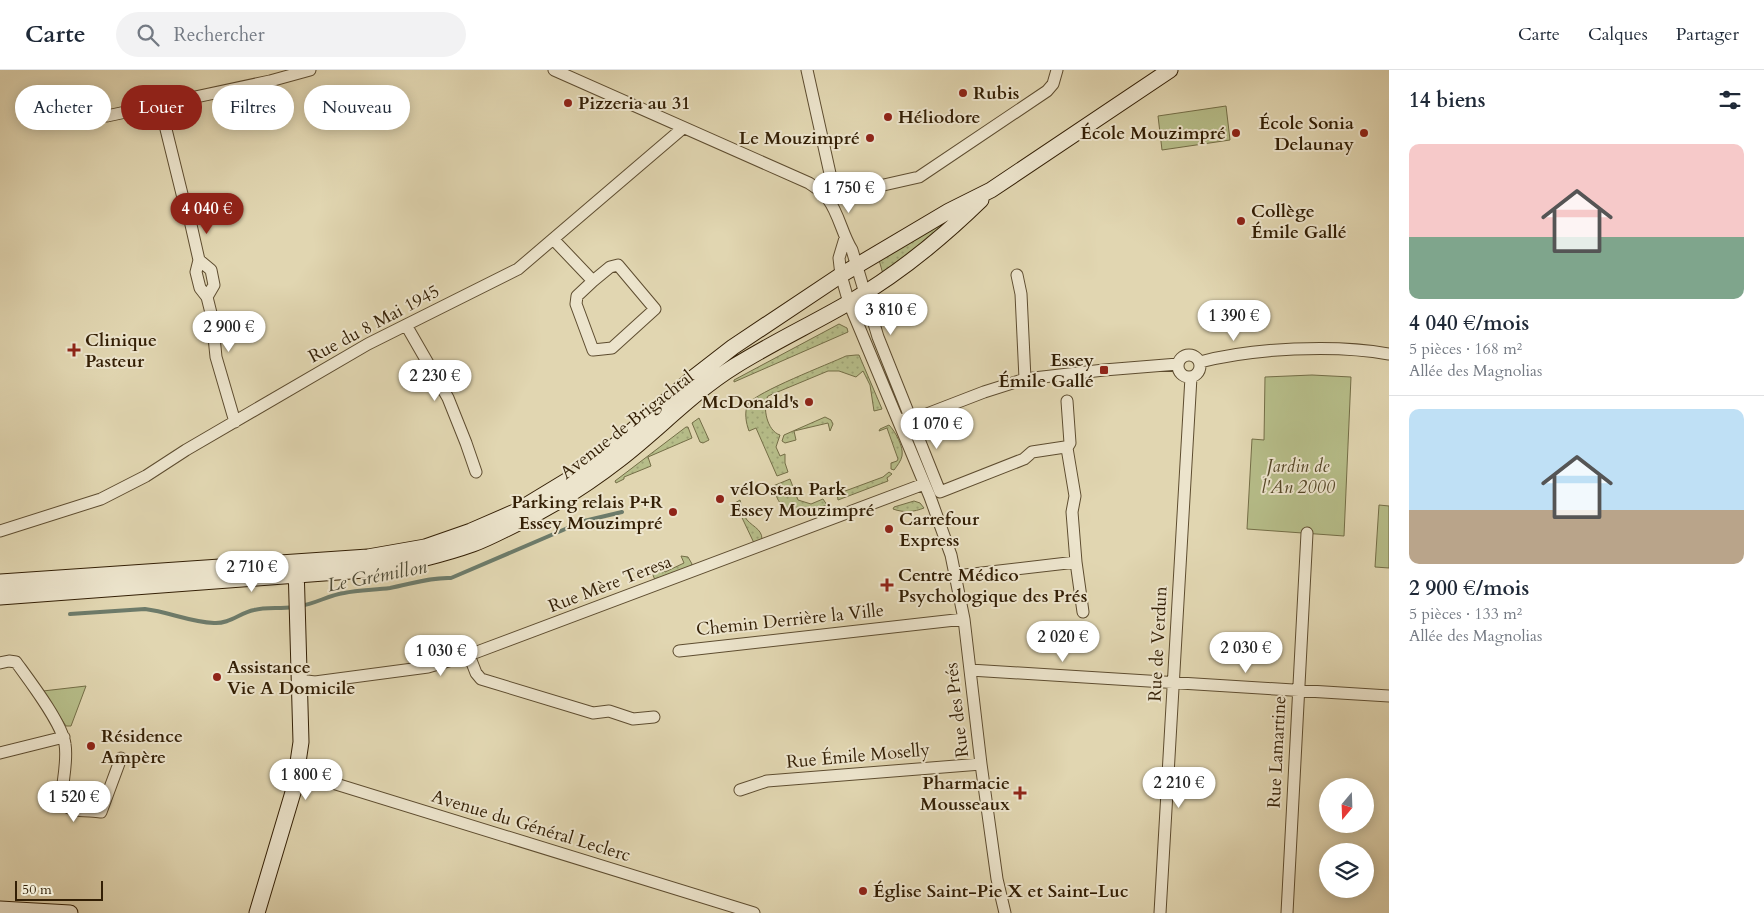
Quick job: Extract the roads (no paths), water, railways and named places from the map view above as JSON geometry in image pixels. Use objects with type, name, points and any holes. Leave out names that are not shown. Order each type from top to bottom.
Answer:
[{"type":"main road","name":"Avenue de Brigachtal","points":[[0,597],[296,568],[368,557],[425,547],[517,511],[597,461],[720,356],[841,275],[949,211],[991,190],[1170,70]]},
{"type":"main road","name":"Avenue de Brigachtal","points":[[0,582],[296,568],[378,569],[475,544],[518,524],[594,480],[698,394],[734,367],[881,283],[950,230],[991,190]]},
{"type":"main road","points":[[257,913],[294,789],[301,742],[296,568]]},
{"type":"main road","points":[[0,909],[70,913]]},
{"type":"street","points":[[202,96],[310,70]]},
{"type":"street","points":[[554,70],[809,183],[832,198],[919,177],[1047,91],[1053,84],[1057,70]]},
{"type":"street","points":[[807,70],[832,198],[845,238],[852,250],[878,337],[940,492]]},
{"type":"street","name":"Rue du 8 Mai 1945","points":[[0,531],[88,505],[101,499],[146,476],[368,344],[518,269],[683,128]]},
{"type":"street","points":[[166,130],[183,198]]},
{"type":"street","points":[[189,216],[199,260],[211,270],[214,285],[207,297],[212,316],[216,357],[235,422]]},
{"type":"street","name":"Rue des Prés","points":[[845,238],[839,254],[841,275],[849,303],[946,538],[956,576],[964,619],[997,880],[1005,913]]},
{"type":"street","points":[[553,239],[593,281]]},
{"type":"street","points":[[618,265],[655,309],[612,348],[594,350],[576,304],[577,296],[593,281],[610,267],[618,265]]},
{"type":"street","points":[[1017,275],[1021,294],[1025,379]]},
{"type":"street","points":[[406,325],[448,398],[476,472]]},
{"type":"street","points":[[1200,362],[1247,353],[1295,350],[1320,349],[1389,354]]},
{"type":"street","points":[[1188,355],[1195,356],[1200,362],[1197,374],[1191,377],[1184,376],[1180,372],[1178,364],[1181,358],[1188,355]]},
{"type":"street","points":[[897,418],[910,419],[1025,379],[1178,364]]},
{"type":"street","name":"Rue de Verdun","points":[[1160,913],[1191,377]]},
{"type":"street","points":[[1067,401],[1070,443],[1067,448],[1075,496],[1072,512],[1083,612]]},
{"type":"street","points":[[933,505],[940,492],[1024,459],[1032,452],[1067,448]]},
{"type":"street","points":[[924,484],[929,468]]},
{"type":"street","name":"Rue Mère Teresa","points":[[299,680],[315,682],[409,670],[428,667],[469,655],[924,484]]},
{"type":"street","name":"Rue Lamartine","points":[[1287,913],[1307,533]]},
{"type":"street","points":[[956,576],[1076,562]]},
{"type":"street","name":"Chemin Derrière la Ville","points":[[679,650],[964,619]]},
{"type":"street","points":[[469,655],[481,679],[593,713],[609,710],[633,719],[654,717]]},
{"type":"street","points":[[0,663],[16,662],[39,695],[64,737],[65,757],[61,802],[67,808],[101,812],[121,758]]},
{"type":"street","points":[[970,670],[1389,696]]},
{"type":"street","points":[[0,753],[64,737]]},
{"type":"street","name":"Rue Émile Moselly","points":[[740,790],[767,781],[981,764]]},
{"type":"street","name":"Avenue du Général Leclerc","points":[[297,772],[754,913]]},
{"type":"waterway","name":"Le Grémillon","points":[[300,606],[344,593],[451,578],[584,521],[622,512]]},
{"type":"waterway","name":"Le Grémillon","points":[[70,614],[145,609],[196,621],[219,623],[254,610],[293,607]]},
{"type":"place","name":"Rubis","points":[[963,93]]},
{"type":"place","name":"Pizzeria au 31","points":[[568,103]]},
{"type":"place","name":"Héliodore","points":[[888,117]]},
{"type":"place","name":"École Mouzimpré","points":[[1236,133]]},
{"type":"place","name":"École Sonia Delaunay","points":[[1364,133]]},
{"type":"place","name":"Le Mouzimpré","points":[[870,138]]},
{"type":"place","name":"Collège Émile Gallé","points":[[1241,221]]},
{"type":"place","name":"Clinique Pasteur","points":[[74,350]]},
{"type":"place","name":"Essey Émile Gallé","points":[[1104,370]]},
{"type":"place","name":"McDonald's","points":[[809,402]]},
{"type":"place","name":"vélOstan Park Essey Mouzimpré","points":[[720,499]]},
{"type":"place","name":"Parking relais P+R Essey Mouzimpré","points":[[673,512]]},
{"type":"place","name":"Carrefour Express","points":[[889,529]]},
{"type":"place","name":"Centre Médico Psychologique des Prés","points":[[887,585]]},
{"type":"place","name":"Assistance Vie A Domicile","points":[[217,677]]},
{"type":"place","name":"Résidence Ampère","points":[[91,746]]},
{"type":"place","name":"Pharmacie Mousseaux","points":[[1020,793]]},
{"type":"place","name":"Église Saint-Pie X et Saint-Luc","points":[[863,891]]},
{"type":"park label","name":"Jardin de l'An 2000","points":[[1298,476]]}]
